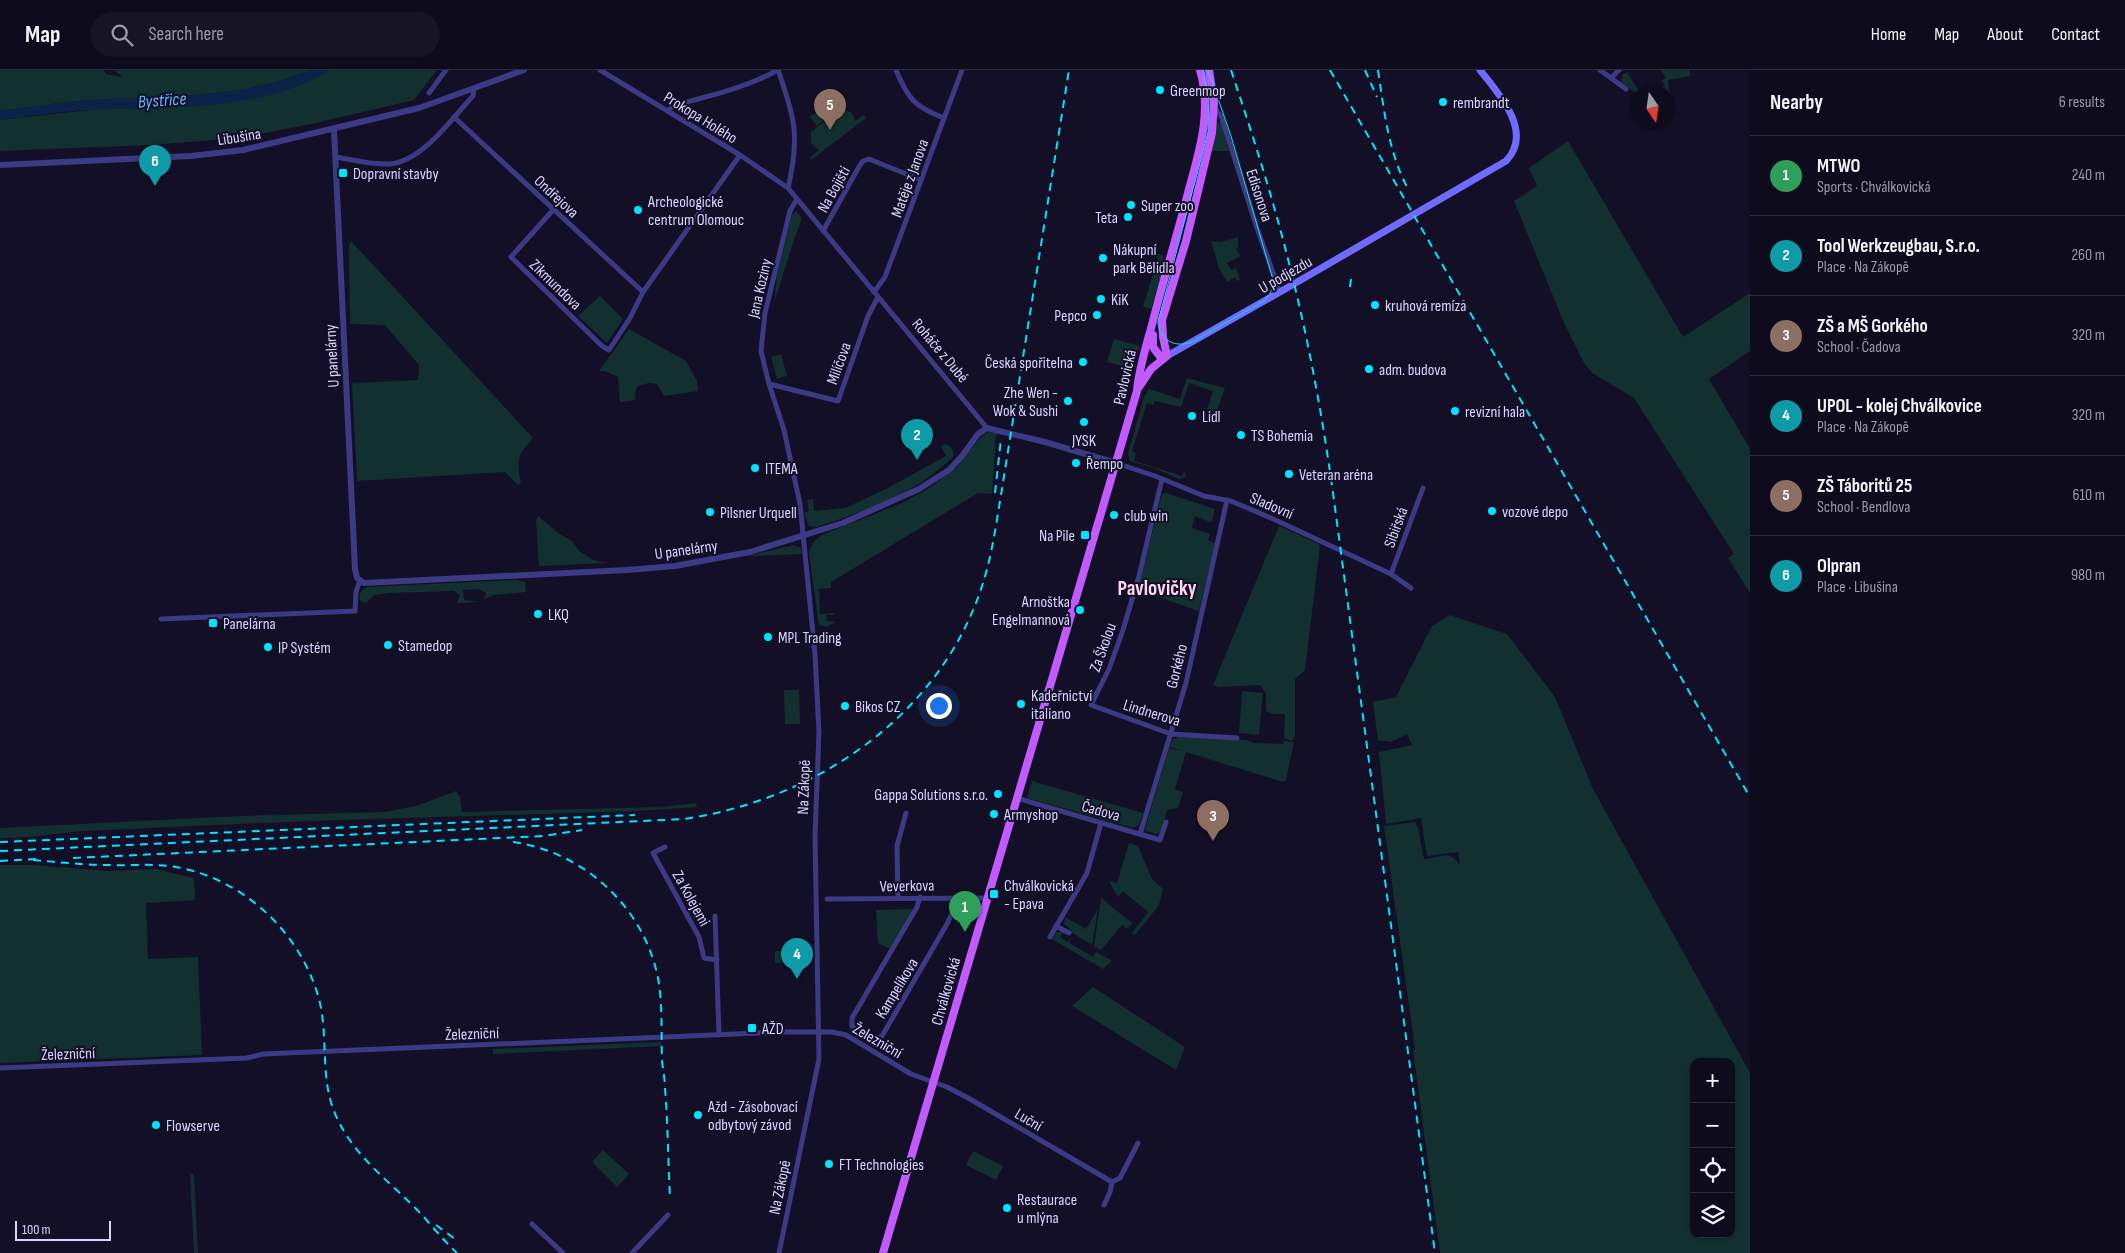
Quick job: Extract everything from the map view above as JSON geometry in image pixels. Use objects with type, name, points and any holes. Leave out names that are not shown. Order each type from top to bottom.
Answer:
[{"type":"main road","points":[[1200,70],[1210,108]]},
{"type":"main road","points":[[1165,358],[1162,330],[1164,315],[1186,241],[1212,133],[1209,70]]},
{"type":"main road","name":"U podjezdu","points":[[1137,391],[1151,369],[1165,358],[1506,161],[1512,155],[1518,142],[1518,134],[1513,120],[1480,70]]},
{"type":"main road","name":"Pavlovická","points":[[1059,650],[1137,391],[1153,318],[1210,108]]},
{"type":"main road","points":[[1153,318],[1152,345],[1165,358]]},
{"type":"main road","name":"Chválkovická","points":[[882,1253],[1059,650]]},
{"type":"street","points":[[429,93],[446,70]]},
{"type":"street","name":"Libušina","points":[[0,165],[209,154],[268,145],[419,108],[524,70]]},
{"type":"street","name":"Prokopa Holého","points":[[600,70],[740,155],[788,188]]},
{"type":"street","points":[[668,110],[675,105],[731,90],[759,80],[778,70],[792,110],[796,142],[788,188]]},
{"type":"street","points":[[896,70],[907,92],[917,105],[923,110],[944,118]]},
{"type":"street","name":"Matěje z Janova","points":[[876,294],[885,277],[962,70]]},
{"type":"street","points":[[1600,70],[1626,89]]},
{"type":"street","points":[[1612,77],[1619,70]]},
{"type":"street","points":[[336,157],[379,164],[401,162],[434,139],[474,93],[474,88]]},
{"type":"street","name":"Edisonova","points":[[1210,108],[1221,116],[1280,292]]},
{"type":"street","name":"Ondřejova","points":[[454,117],[643,292]]},
{"type":"street","name":"U panelárny","points":[[334,130],[355,570],[360,580],[370,584],[645,569],[713,560],[804,537]]},
{"type":"street","points":[[643,292],[740,155]]},
{"type":"street","name":"Na Bojišti","points":[[823,231],[860,165],[865,160],[870,160],[921,180]]},
{"type":"street","name":"Roháče z Dubé","points":[[788,188],[987,428]]},
{"type":"street","name":"Jana Koziny","points":[[797,199],[790,211],[764,322],[761,351],[792,465],[804,537]]},
{"type":"street","name":"Zikmundova","points":[[553,210],[511,257],[602,346],[609,350],[630,318],[643,292]]},
{"type":"street","name":"Milíčova","points":[[769,384],[838,400],[876,294]]},
{"type":"street","points":[[804,537],[873,511],[935,480],[962,456],[978,434],[987,428],[1045,442],[1116,463]]},
{"type":"street","name":"Sladovní","points":[[1116,463],[1204,496],[1227,500],[1285,524],[1391,574],[1411,588]]},
{"type":"street","name":"Za Školou","points":[[1091,705],[1114,659],[1139,576],[1162,479]]},
{"type":"street","name":"Sibiřská","points":[[1391,574],[1423,488]]},
{"type":"street","name":"Gorkého","points":[[1140,834],[1186,683],[1227,500]]},
{"type":"street","name":"Na Zákopě","points":[[779,1253],[818,1070],[815,836],[819,732],[815,654],[804,537]]},
{"type":"street","name":"U panelárny","points":[[161,619],[355,611],[356,592],[360,580]]},
{"type":"street","name":"Lindnerova","points":[[1091,705],[1172,731],[1237,738]]},
{"type":"street","name":"Čadova","points":[[1016,798],[1160,840],[1166,822]]},
{"type":"street","points":[[898,898],[897,846],[906,813]]},
{"type":"street","points":[[1050,937],[1087,873],[1101,823]]},
{"type":"street","name":"Za Kolejemi","points":[[665,847],[653,854],[699,937],[704,958],[717,960]]},
{"type":"street","name":"Kampelíkova","points":[[920,898],[917,907],[852,1018],[852,1026],[871,1038],[880,1038],[889,1024],[947,924],[953,911],[955,897]]},
{"type":"street","name":"Veverkova","points":[[827,899],[987,898]]},
{"type":"street","name":"Za Kolejemi","points":[[715,916],[719,1035]]},
{"type":"street","points":[[1056,926],[1069,933]]},
{"type":"street","name":"Železniční","points":[[0,1068],[247,1058],[263,1054],[832,1032],[846,1035],[911,1074],[933,1082]]},
{"type":"street","name":"Luční","points":[[933,1082],[970,1099],[1112,1182]]},
{"type":"street","points":[[1104,1205],[1112,1182],[1120,1178],[1138,1143]]},
{"type":"street","points":[[632,1253],[668,1215]]},
{"type":"street","points":[[532,1224],[564,1253]]},
{"type":"green space","points":[[0,70],[104,70],[106,74],[122,77],[115,70],[310,70],[282,80],[225,92],[80,101],[0,111]]},
{"type":"green space","points":[[330,70],[437,70],[414,100],[316,123],[240,138],[151,145],[0,151],[0,120],[294,87]]},
{"type":"green space","points":[[1661,70],[1689,70],[1690,76],[1668,80],[1669,85],[1665,85],[1661,81],[1666,78]]},
{"type":"green space","points":[[1629,72],[1628,74],[1635,85],[1630,85],[1630,89],[1621,82],[1623,74]]},
{"type":"green space","points":[[829,103],[835,112],[817,126],[810,117]]},
{"type":"green space","points":[[843,109],[852,113],[855,121],[864,115],[866,118],[811,160],[810,158],[819,150],[811,143],[811,132]]},
{"type":"green space","points":[[1216,123],[1221,123],[1229,151],[1210,151]]},
{"type":"green space","points":[[1568,141],[1683,337],[1750,293],[1750,351],[1709,379],[1750,449],[1750,593],[1728,558],[1734,554],[1634,398],[1592,373],[1584,363],[1564,323],[1514,201],[1537,186],[1529,168]]},
{"type":"green space","points":[[796,211],[802,218],[774,303],[777,276],[792,215]]},
{"type":"green space","points":[[1238,237],[1238,248],[1236,249],[1241,256],[1227,263],[1231,270],[1236,268],[1240,280],[1237,281],[1235,277],[1227,282],[1219,268],[1211,241],[1221,242]]},
{"type":"green space","points":[[351,241],[533,438],[521,453],[519,468],[521,482],[518,485],[505,472],[357,481],[352,383],[418,380],[419,365],[385,325],[350,324],[349,246]]},
{"type":"green space","points":[[1159,254],[1163,256],[1164,266],[1151,309],[1143,307],[1158,258],[1154,256]]},
{"type":"green space","points":[[600,296],[623,319],[607,343],[578,316]]},
{"type":"green space","points":[[629,329],[686,361],[697,381],[698,391],[664,396],[657,384],[649,383],[638,386],[635,391],[635,400],[620,402],[618,377],[605,371],[599,371]]},
{"type":"green space","points":[[1114,339],[1140,346],[1134,369],[1107,362]]},
{"type":"green space","points":[[781,354],[787,376],[777,379],[771,357]]},
{"type":"green space","points":[[1187,378],[1225,388],[1215,416],[1212,415],[1213,412],[1207,410],[1213,391],[1189,383],[1181,407],[1155,401],[1153,405],[1147,403],[1132,451],[1136,453],[1134,461],[1182,476],[1185,472],[1186,477],[1179,479],[1154,468],[1130,461],[1128,454],[1144,397],[1149,389],[1180,399]]},
{"type":"green space","points":[[988,432],[1000,434],[996,435],[992,494],[978,493],[831,582],[831,588],[819,589],[820,614],[834,613],[834,615],[826,615],[827,621],[836,622],[826,627],[819,625],[809,554],[815,541],[822,535],[902,503],[928,489],[957,467],[981,437]]},
{"type":"green space","points":[[946,444],[951,447],[954,454],[953,457],[923,481],[871,508],[816,527],[809,526],[804,513],[809,511],[807,500],[813,499],[814,511],[845,508],[886,489],[946,456],[941,446]]},
{"type":"green space","points":[[1166,493],[1215,509],[1212,521],[1210,522],[1195,516],[1192,528],[1210,534],[1208,540],[1215,543],[1199,611],[1138,590],[1162,494]]},
{"type":"green space","points":[[538,516],[558,533],[572,541],[579,551],[593,560],[607,563],[539,566],[536,520]]},
{"type":"green space","points":[[1279,526],[1320,546],[1305,670],[1295,679],[1295,736],[1292,741],[1284,738],[1285,714],[1274,714],[1266,711],[1266,693],[1260,685],[1219,687],[1213,685]]},
{"type":"green space","points":[[793,545],[801,548],[802,554],[748,556]]},
{"type":"green space","points":[[517,580],[525,582],[526,592],[493,595],[484,599],[486,593],[478,589],[463,590],[464,600],[479,602],[457,603],[460,595],[454,591],[374,595],[366,603],[359,599],[360,593],[367,587]]},
{"type":"green space","points":[[1450,615],[1507,634],[1555,697],[1593,789],[1750,1073],[1750,1253],[1440,1253],[1413,1050],[1415,1049],[1384,826],[1415,822],[1424,859],[1448,855],[1460,865],[1458,852],[1427,856],[1421,818],[1386,824],[1379,752],[1412,745],[1407,734],[1391,742],[1378,740],[1373,702],[1396,697],[1432,626]]},
{"type":"green space","points":[[784,690],[799,690],[800,724],[785,724]]},
{"type":"green space","points":[[1242,691],[1263,693],[1259,735],[1239,733]]},
{"type":"green space","points":[[1181,736],[1245,740],[1254,743],[1283,744],[1284,741],[1294,742],[1286,780],[1283,782],[1170,747],[1172,740]]},
{"type":"green space","points":[[1169,748],[1186,752],[1175,789],[1183,792],[1178,808],[1167,810],[1162,831],[1156,834],[1145,829]]},
{"type":"green space","points":[[1032,781],[1143,813],[1139,825],[1133,828],[1027,798]]},
{"type":"green space","points":[[456,791],[460,797],[462,812],[661,807],[696,803],[697,807],[636,811],[310,821],[82,831],[30,837],[0,838],[0,828],[240,816],[385,812],[419,805]]},
{"type":"green space","points":[[1129,843],[1138,846],[1152,879],[1163,889],[1159,905],[1135,935],[1132,933],[1148,912],[1123,891],[1118,897],[1109,881],[1117,883]]},
{"type":"green space","points":[[0,865],[34,865],[109,871],[156,869],[194,878],[195,900],[146,903],[148,959],[198,957],[202,1055],[0,1063]]},
{"type":"green space","points":[[1101,898],[1132,923],[1127,929],[1122,925],[1101,950],[1094,946]]},
{"type":"green space","points":[[913,909],[890,949],[878,943],[876,910]]},
{"type":"green space","points":[[1098,909],[1092,945],[1071,932],[1064,924],[1065,917],[1086,929]]},
{"type":"green space","points":[[1057,932],[1063,932],[1060,937],[1067,942],[1072,937],[1069,943],[1093,957],[1096,952],[1112,961],[1103,969],[1052,939]]},
{"type":"green space","points":[[803,950],[803,962],[775,963],[775,951]]},
{"type":"green space","points":[[1093,987],[1185,1047],[1176,1070],[1072,1006]]},
{"type":"green space","points":[[661,1042],[661,1046],[493,1054],[493,1049]]},
{"type":"green space","points":[[603,1150],[629,1174],[617,1187],[592,1162]]},
{"type":"green space","points":[[973,1151],[1003,1166],[996,1180],[966,1165]]},
{"type":"green space","points":[[190,1174],[193,1174],[194,1178],[198,1253],[194,1253]]},
{"type":"water","name":"Bystřice","points":[[310,70],[330,70],[302,84],[273,94],[242,101],[178,107],[84,110],[0,120],[0,111],[80,101],[225,92],[282,80]]},
{"type":"tram line","points":[[1203,70],[1209,99],[1208,132],[1158,322],[1161,334],[1169,341],[1180,344],[1192,342],[1264,301],[1270,294],[1274,283],[1231,136],[1208,70]]},
{"type":"railway","points":[[0,851],[684,819],[732,809],[778,793],[823,772],[864,746],[901,715],[933,678],[960,637],[983,584],[996,526],[1069,70]]},
{"type":"railway","points":[[1231,70],[1282,235],[1303,321],[1321,414],[1435,1253]]},
{"type":"railway","points":[[1330,70],[1750,797]]},
{"type":"railway","points":[[1365,70],[1377,97]]},
{"type":"railway","points":[[1378,70],[1391,144],[1407,187]]},
{"type":"railway","points":[[1350,287],[1351,279]]},
{"type":"railway","points":[[995,493],[1001,439]]},
{"type":"railway","points":[[0,842],[635,815]]},
{"type":"railway","points":[[73,858],[543,836],[582,830]]},
{"type":"railway","points":[[513,842],[539,848],[564,857],[607,887],[625,906],[651,952],[661,999],[662,1061],[665,1081],[670,1197]]},
{"type":"railway","points":[[0,861],[38,859]]},
{"type":"railway","points":[[33,860],[176,867],[201,873],[225,883],[266,913],[284,931],[299,952],[319,999],[328,1089],[331,1104],[345,1133],[364,1158],[410,1202],[457,1253]]},
{"type":"railway","points":[[436,1225],[455,1239]]},
{"type":"place","name":"Greenmop","points":[[1160,90]]},
{"type":"place","name":"rembrandt","points":[[1443,102]]},
{"type":"place","name":"ZŠ Táboritů 25","points":[[830,130]]},
{"type":"place","name":"Dopravní stavby","points":[[343,173]]},
{"type":"place","name":"Olpran","points":[[155,186]]},
{"type":"place","name":"Super zoo","points":[[1131,205]]},
{"type":"place","name":"Archeologické centrum Olomouc","points":[[638,210]]},
{"type":"place","name":"Teta","points":[[1128,217]]},
{"type":"place","name":"Nákupní park Bělidla","points":[[1103,258]]},
{"type":"place","name":"KiK","points":[[1101,299]]},
{"type":"place","name":"kruhová remíza","points":[[1375,305]]},
{"type":"place","name":"Pepco","points":[[1097,315]]},
{"type":"place","name":"Česká spořitelna","points":[[1083,362]]},
{"type":"place","name":"adm. budova","points":[[1369,369]]},
{"type":"place","name":"Zhe Wen - Wok & Sushi","points":[[1068,401]]},
{"type":"place","name":"revizní hala","points":[[1455,411]]},
{"type":"place","name":"Lidl","points":[[1192,416]]},
{"type":"place","name":"JYSK","points":[[1084,422]]},
{"type":"place","name":"TS Bohemia","points":[[1241,435]]},
{"type":"place","name":"Tool Werkzeugbau, S.r.o.","points":[[917,460]]},
{"type":"place","name":"Řempo","points":[[1076,463]]},
{"type":"place","name":"ITEMA","points":[[755,468]]},
{"type":"place","name":"Veteran aréna","points":[[1289,474]]},
{"type":"place","name":"vozové depo","points":[[1492,511]]},
{"type":"place","name":"Pilsner Urquell","points":[[710,512]]},
{"type":"place","name":"club win","points":[[1114,515]]},
{"type":"place","name":"Na Pile","points":[[1085,535]]},
{"type":"place","name":"Arnoštka Engelmannová","points":[[1080,610]]},
{"type":"place","name":"LKQ","points":[[538,614]]},
{"type":"place","name":"Panelárna","points":[[213,623]]},
{"type":"place","name":"MPL Trading","points":[[768,637]]},
{"type":"place","name":"Stamedop","points":[[388,645]]},
{"type":"place","name":"IP Systém","points":[[268,647]]},
{"type":"place","name":"Kadeřnictví italiano","points":[[1021,704]]},
{"type":"place","name":"Bikos CZ","points":[[845,706]]},
{"type":"place","name":"Gappa Solutions s.r.o.","points":[[998,794]]},
{"type":"place","name":"Armyshop","points":[[994,814]]},
{"type":"place","name":"ZŠ a MŠ Gorkého","points":[[1213,841]]},
{"type":"place","name":"Chválkovická - Epava","points":[[994,894]]},
{"type":"place","name":"MTWO","points":[[965,932]]},
{"type":"place","name":"UPOL - kolej Chválkovice","points":[[797,979]]},
{"type":"place","name":"AŽD","points":[[752,1028]]},
{"type":"place","name":"Ažd - Zásobovací odbytový závod","points":[[698,1115]]},
{"type":"place","name":"Flowserve","points":[[156,1125]]},
{"type":"place","name":"FT Technologies","points":[[829,1164]]},
{"type":"place","name":"Restaurace u mlýna","points":[[1007,1208]]},
{"type":"district","name":"Pavlovičky","points":[[1157,588]]}]
